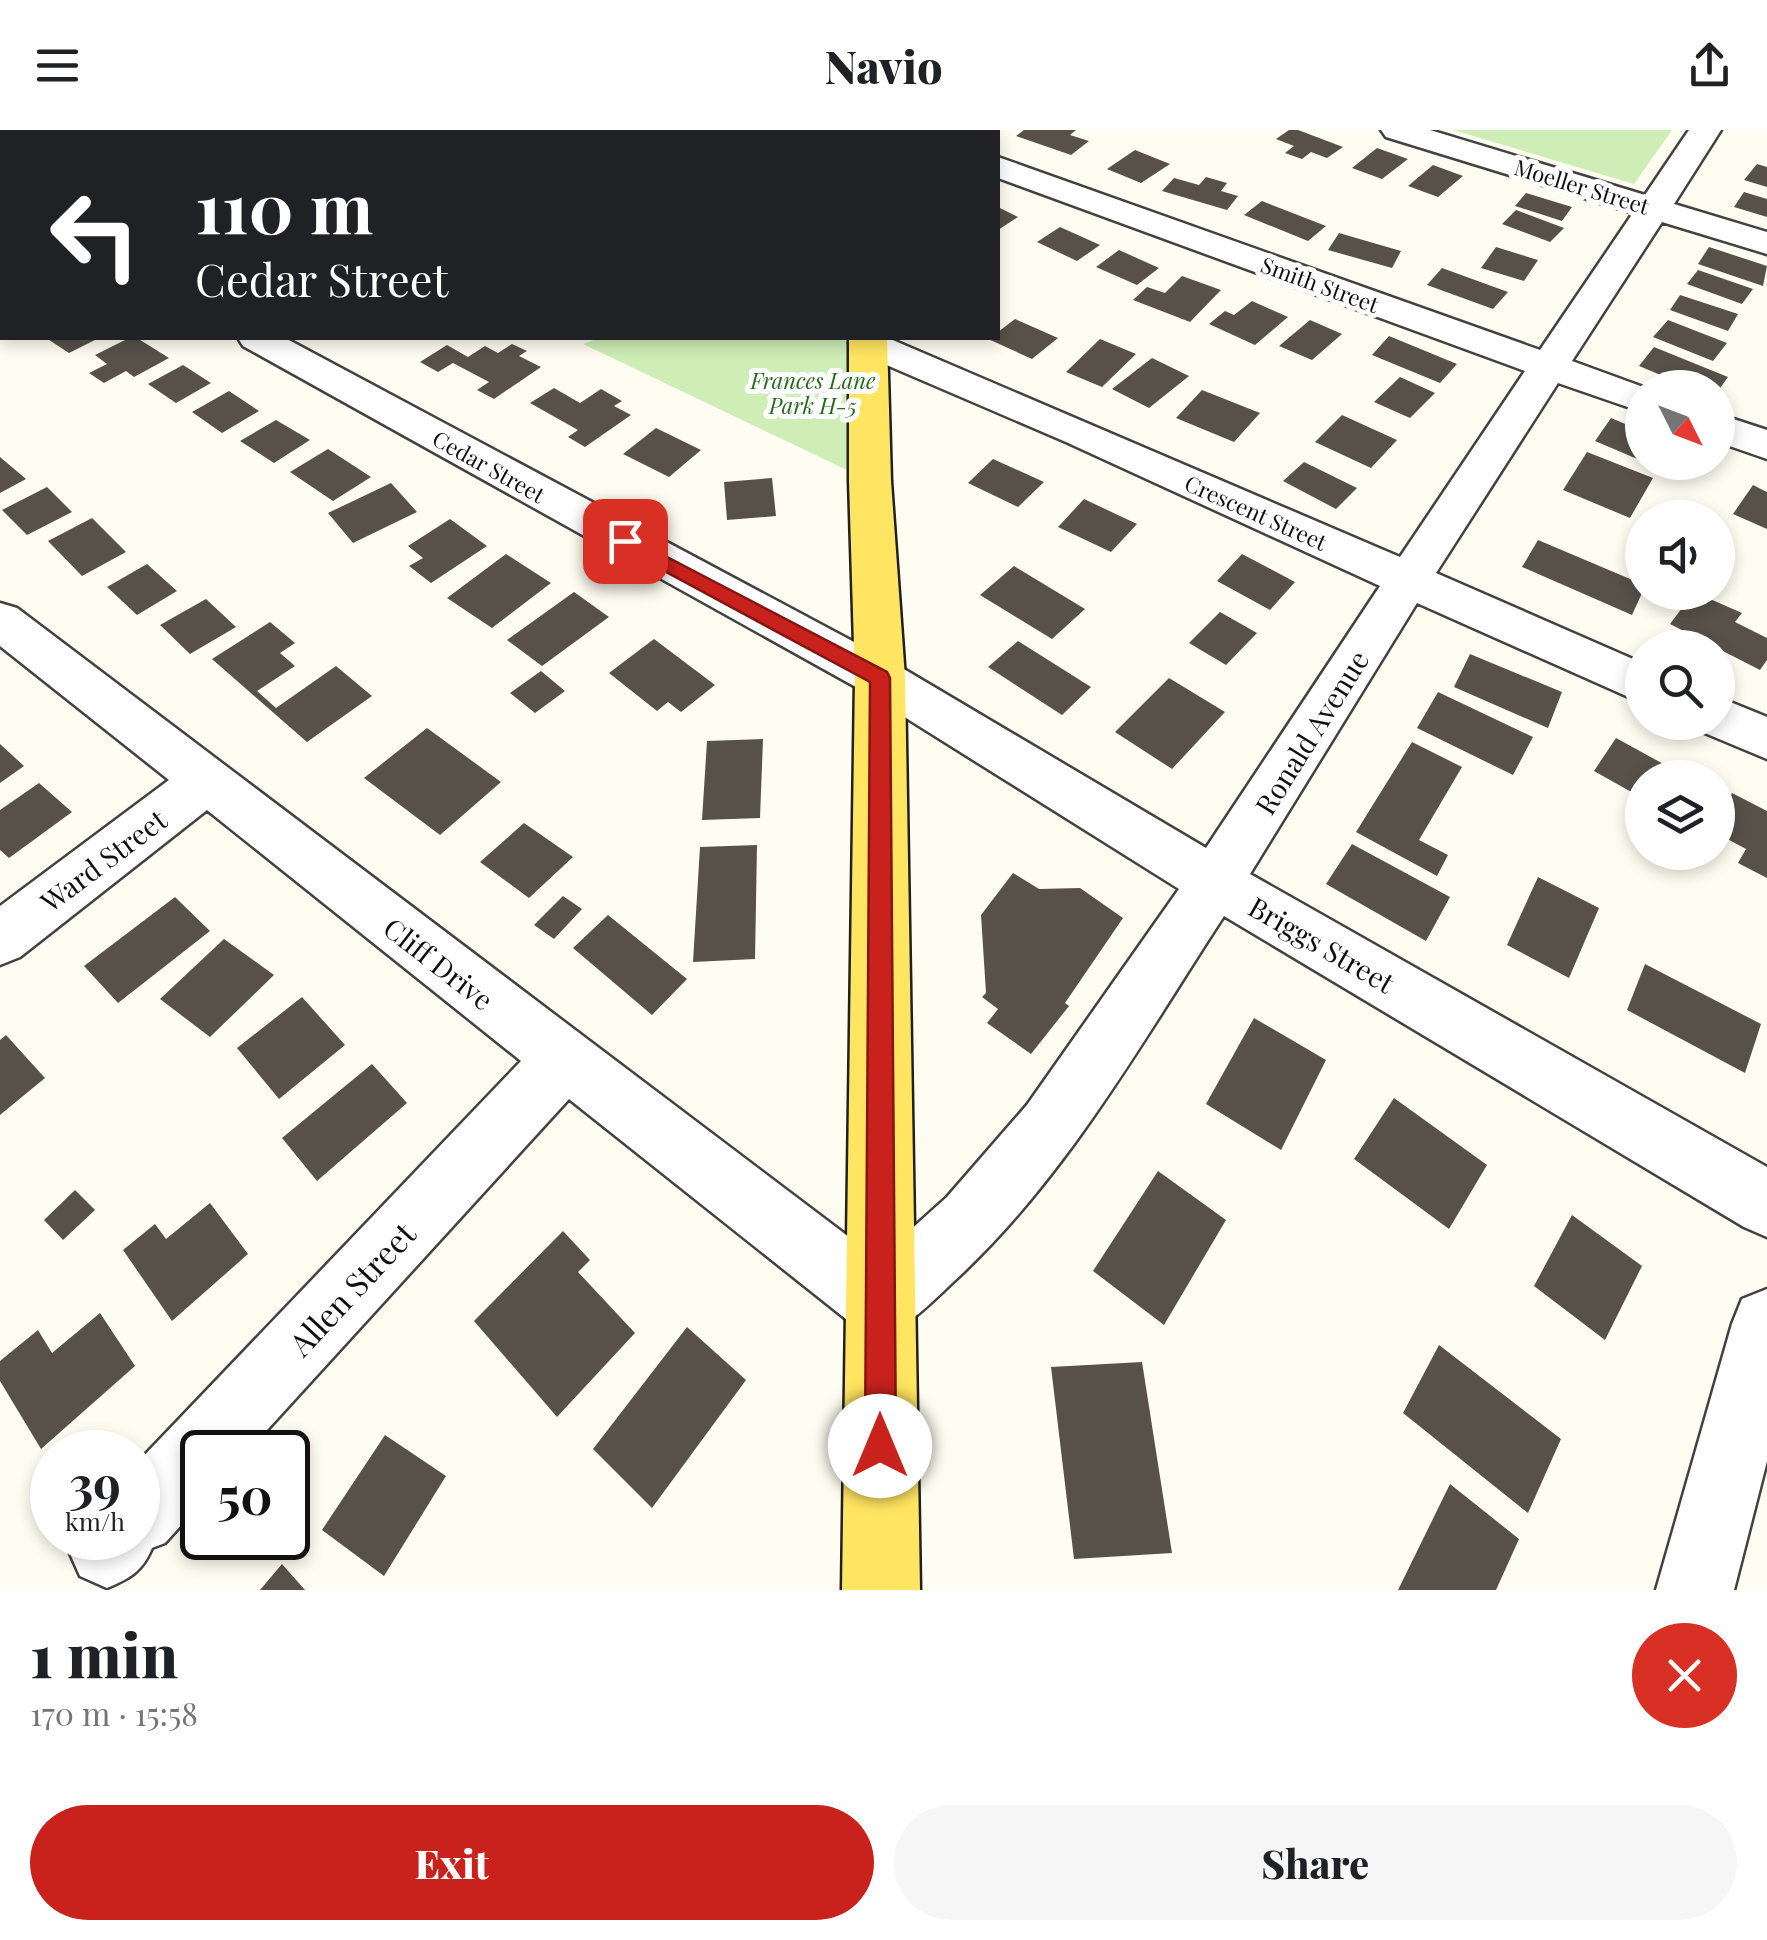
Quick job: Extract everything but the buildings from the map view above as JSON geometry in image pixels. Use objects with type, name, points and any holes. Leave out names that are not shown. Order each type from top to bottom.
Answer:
[{"type":"main road","points":[[868,340],[870,482],[880,678],[881,1590]]},
{"type":"street","name":"Moeller Street","points":[[1397,130],[1767,243]]},
{"type":"street","name":"Ronald Avenue","points":[[880,1303],[972,1221],[1049,1127],[1215,882],[1704,130]]},
{"type":"street","name":"Smith Street","points":[[1000,168],[1625,394]]},
{"type":"street","name":"Cedar Street","points":[[261,340],[880,678]]},
{"type":"street","name":"Crescent Street","points":[[868,340],[1625,676]]},
{"type":"street","points":[[1735,433],[1767,445]]},
{"type":"street","name":"Cliff Drive","points":[[0,620],[880,1303]]},
{"type":"street","name":"Briggs Street","points":[[880,678],[1215,882],[1767,1204]]},
{"type":"street","points":[[1735,725],[1767,739]]},
{"type":"street","name":"Ward Street","points":[[0,939],[206,781]]},
{"type":"street","name":"Allen Street","points":[[160,1492],[564,1060]]},
{"type":"street","points":[[1695,1590],[1767,1324]]},
{"type":"green space","points":[[1453,130],[1672,130],[1634,184]]},
{"type":"green space","name":"Frances Lane Park H-5","points":[[594,340],[867,340],[870,481],[583,344]]},
{"type":"route","points":[[625,541],[880,678],[880,1446]]}]
